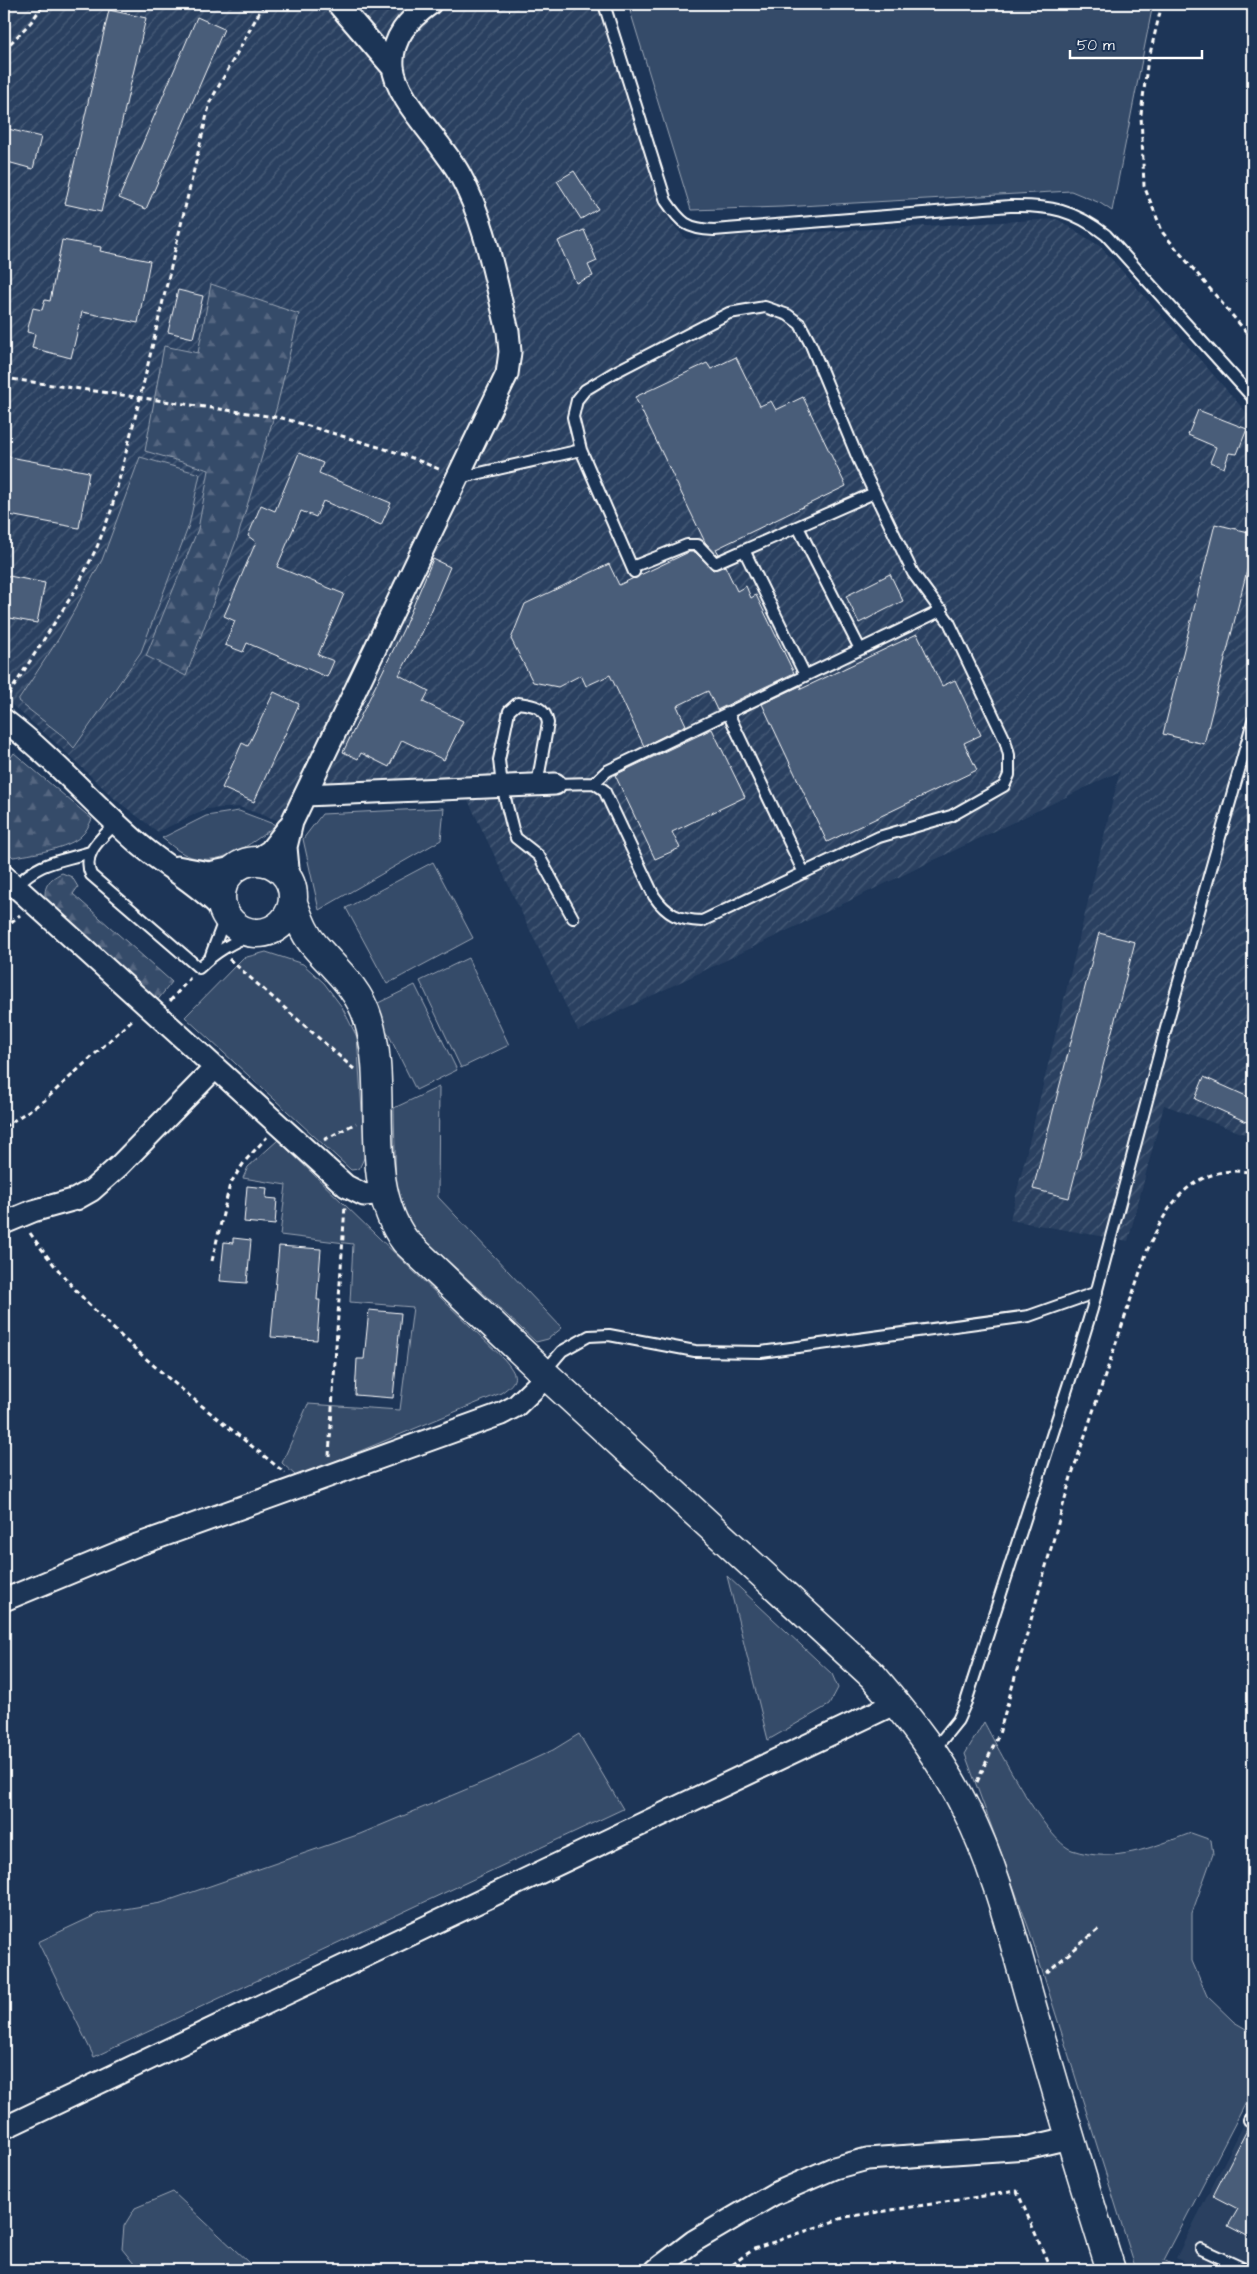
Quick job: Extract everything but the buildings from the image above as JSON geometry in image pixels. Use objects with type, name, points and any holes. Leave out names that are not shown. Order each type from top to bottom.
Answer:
[{"type":"main road","points":[[315,946],[279,933],[258,933],[238,928],[224,913],[221,898],[222,886],[228,876],[245,864],[274,865],[291,891],[300,920],[315,946],[345,978],[365,1011],[373,1037],[384,1193],[392,1220],[405,1241],[545,1374],[855,1658],[896,1703],[933,1752],[966,1808],[997,1888],[1069,2138],[1111,2270]]},
{"type":"main road","points":[[258,933],[272,930],[282,923],[289,914],[291,891]]},
{"type":"street","points":[[338,4],[393,68]]},
{"type":"street","points":[[164,864],[194,872],[209,873],[245,864],[270,851],[292,822],[507,374],[510,352],[508,331],[476,210],[460,174],[400,90],[393,68],[393,53],[399,34],[416,14],[430,4]]},
{"type":"street","points":[[4,720],[47,756],[116,823],[164,864],[195,884],[224,913]]},
{"type":"street","points":[[305,795],[546,784]]},
{"type":"street","points":[[291,891],[286,847],[292,822]]},
{"type":"street","points":[[10,881],[346,1186],[364,1196],[384,1193]]},
{"type":"street","points":[[11,1220],[76,1199],[102,1182],[214,1068]]},
{"type":"street","points":[[4,1600],[137,1545],[501,1414],[516,1406],[545,1374]]},
{"type":"street","points":[[4,2128],[896,1703]]},
{"type":"street","points":[[656,2270],[694,2241],[774,2194],[834,2168],[867,2159],[1026,2148],[1069,2138]]},
{"type":"lane","points":[[604,4],[666,201],[680,221],[696,230],[714,230],[1010,206],[1038,206],[1065,211],[1088,221],[1106,235],[1253,398]]},
{"type":"lane","points":[[573,918],[539,856],[516,838],[502,786],[499,760],[509,711],[518,703],[533,704],[544,710],[547,716],[546,784],[594,783],[604,790],[654,896],[664,910],[688,921],[702,921],[879,838],[950,816],[1004,786],[1008,775],[1009,755],[1005,740],[942,610],[913,573],[874,493],[800,324],[788,315],[765,307],[729,312],[585,390],[577,400],[573,418],[581,450],[633,570],[687,545],[698,545],[715,563],[874,493]]},
{"type":"lane","points":[[458,478],[581,450]]},
{"type":"lane","points":[[798,527],[860,649]]},
{"type":"lane","points":[[744,550],[805,676]]},
{"type":"lane","points":[[594,783],[607,771],[942,610]]},
{"type":"lane","points":[[728,713],[804,873]]},
{"type":"lane","points":[[933,1752],[958,1720],[966,1702],[1097,1292],[1170,1013],[1253,721]]},
{"type":"lane","points":[[116,823],[90,852],[88,868],[91,875],[199,968],[215,953],[258,933]]},
{"type":"lane","points":[[10,881],[25,876],[40,866],[57,859],[90,852]]},
{"type":"lane","points":[[215,953],[224,913]]},
{"type":"lane","points":[[545,1374],[562,1351],[589,1336],[609,1335],[695,1351],[761,1352],[1029,1316],[1097,1292]]},
{"type":"lane","points":[[1201,2249],[1247,2270]]},
{"type":"path","points":[[4,50],[31,22],[44,4]]},
{"type":"path","points":[[4,702],[76,589],[97,547],[111,511],[140,398],[210,102],[264,4]]},
{"type":"path","points":[[1162,4],[1147,66],[1141,114],[1144,186],[1163,233],[1253,340]]},
{"type":"path","points":[[4,378],[282,418],[405,455],[458,478]]},
{"type":"path","points":[[215,953],[354,1069],[377,1082]]},
{"type":"path","points":[[4,1127],[46,1100],[152,1011],[199,968]]},
{"type":"path","points":[[305,1150],[378,1111]]},
{"type":"path","points":[[212,1261],[230,1184],[245,1160],[278,1126]]},
{"type":"path","points":[[966,1808],[998,1734],[1071,1476],[1147,1252],[1162,1216],[1182,1192],[1205,1176],[1224,1171],[1253,1172]]},
{"type":"path","points":[[328,1476],[346,1186]]},
{"type":"path","points":[[11,1220],[104,1320],[145,1358],[300,1486]]},
{"type":"path","points":[[1027,1989],[1101,1927]]},
{"type":"path","points":[[724,2270],[754,2249],[846,2217],[1017,2191],[1051,2270]]},
{"type":"shaded area","points":[[4,4],[599,4],[656,192],[669,220],[686,239],[1057,219],[1101,247],[1253,420],[1253,689],[1230,776],[1253,807],[1253,1137],[1164,1105],[1128,1241],[1010,1220],[1120,771],[578,1031],[468,800],[295,802],[283,822],[239,807],[205,809],[158,832],[116,800],[55,742],[4,698]]},
{"type":"shaded area","points":[[1253,2106],[1253,2270],[1200,2270],[1176,2258]]},
{"type":"green space","points":[[628,4],[1153,4],[1112,211],[1100,203],[1071,191],[782,207],[691,210]]},
{"type":"green space","points":[[211,284],[299,314],[277,406],[238,536],[186,676],[146,656],[198,529],[209,470],[145,451],[164,346],[198,353]]},
{"type":"green space","points":[[140,457],[200,474],[189,525],[141,652],[74,748],[63,736],[18,701],[59,638],[102,560]]},
{"type":"green space","points":[[14,753],[92,819],[81,836],[76,840],[49,850],[13,857],[4,849],[4,767]]},
{"type":"green space","points":[[444,808],[441,840],[319,910],[303,839],[322,814]]},
{"type":"green space","points":[[239,811],[276,825],[245,847],[221,857],[209,859],[184,854],[162,838],[206,816]]},
{"type":"green space","points":[[433,862],[473,938],[387,984],[346,908]]},
{"type":"green space","points":[[62,873],[72,877],[78,887],[73,894],[172,982],[156,1002],[47,906],[45,890],[52,879]]},
{"type":"green space","points":[[266,952],[303,964],[324,983],[342,1007],[357,1037],[365,1156],[359,1169],[351,1170],[185,1017],[243,958]]},
{"type":"green space","points":[[468,958],[509,1045],[461,1068],[420,981]]},
{"type":"green space","points":[[415,985],[457,1070],[416,1090],[374,1005]]},
{"type":"green space","points":[[439,1087],[438,1197],[562,1328],[548,1339],[536,1342],[403,1219],[396,1196],[394,1108]]},
{"type":"green space","points":[[278,1140],[504,1359],[514,1374],[514,1381],[507,1389],[297,1477],[282,1463],[308,1404],[400,1410],[413,1307],[350,1302],[353,1244],[280,1235],[286,1185],[243,1178],[248,1167]]},
{"type":"green space","points":[[727,1576],[832,1674],[838,1688],[829,1705],[768,1740]]},
{"type":"green space","points":[[984,1722],[1037,1813],[1062,1843],[1072,1850],[1103,1855],[1133,1852],[1191,1833],[1211,1840],[1213,1854],[1192,1913],[1192,1961],[1207,1996],[1234,2022],[1253,2033],[1253,2089],[1164,2260],[1182,2270],[1136,2270],[1030,1932],[965,1754]]},
{"type":"green space","points":[[579,1734],[623,1809],[94,2057],[38,1942],[100,1913],[161,1903],[360,1834],[491,1779],[553,1750]]},
{"type":"green space","points":[[173,2192],[249,2263],[228,2270],[139,2270],[122,2249],[124,2226],[135,2208]]}]
